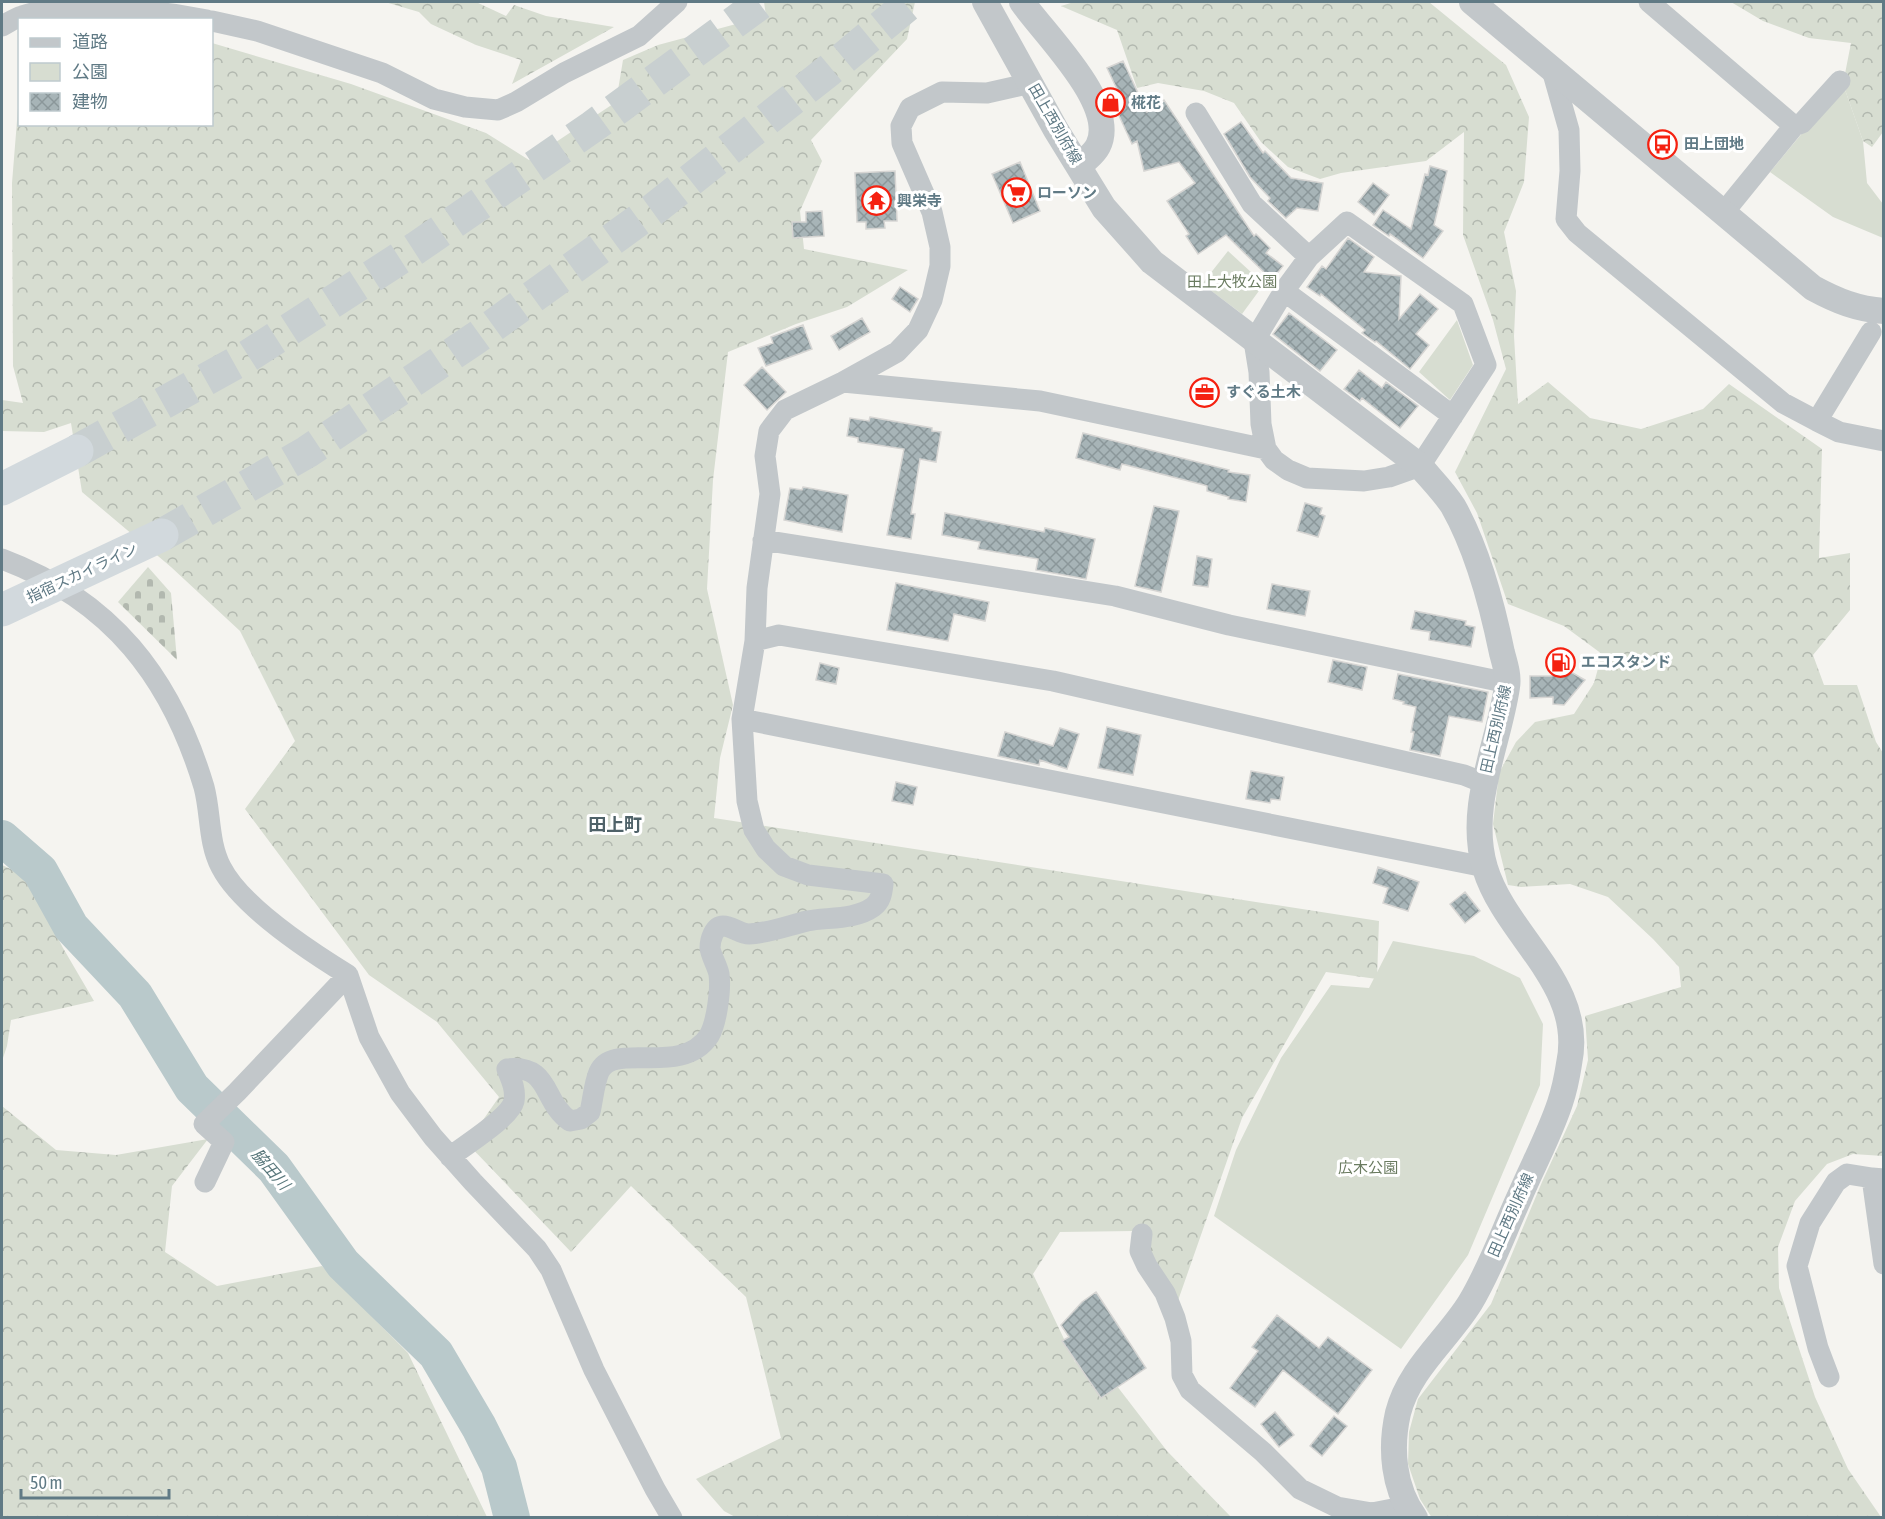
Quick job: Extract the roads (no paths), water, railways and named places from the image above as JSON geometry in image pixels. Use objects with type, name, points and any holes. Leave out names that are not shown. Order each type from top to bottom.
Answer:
[{"type":"highway","points":[[2,489],[77,451]]},
{"type":"highway","name":"指宿スカイライン","points":[[2,610],[162,535]]},
{"type":"street","points":[[213,21],[257,31],[382,73],[434,99],[465,107],[498,110],[516,102],[564,73],[639,36],[677,2]]},
{"type":"street","name":"田上西別府線","points":[[985,2],[1056,130],[1104,208],[1152,262],[1420,466],[1452,505],[1470,543],[1486,587],[1508,683],[1502,716],[1484,783],[1479,828],[1485,867],[1499,903],[1538,956],[1560,991],[1570,1025],[1570,1059],[1560,1103],[1491,1262],[1470,1303],[1413,1376],[1398,1413],[1394,1452],[1398,1483],[1406,1514]]},
{"type":"street","points":[[1022,2],[1080,75],[1095,103],[1101,121],[1101,137],[1097,148],[1079,166]]},
{"type":"street","points":[[1472,2],[1813,288],[1876,321],[1817,421]]},
{"type":"street","points":[[1649,2],[1794,126]]},
{"type":"street","points":[[2,26],[21,16],[47,10],[97,8],[194,18]]},
{"type":"street","points":[[1552,70],[1569,130],[1570,171],[1566,219],[1577,233],[1784,403],[1839,432],[1884,441]]},
{"type":"street","points":[[1724,212],[1794,126],[1802,123],[1840,81]]},
{"type":"street","points":[[450,1156],[507,1113],[514,1102],[514,1087],[507,1069],[520,1067],[540,1077],[559,1114],[570,1121],[580,1119],[590,1112],[599,1071],[607,1062],[617,1057],[666,1059],[695,1049],[708,1036],[715,1021],[720,982],[710,948],[717,928],[723,926],[746,934],[772,931],[808,921],[865,912],[881,899],[883,884],[808,875],[784,866],[766,849],[754,830],[747,801],[742,719],[755,641],[757,588],[770,494],[765,456],[769,432],[785,410],[843,382],[897,352],[918,330],[932,300],[940,266],[940,247],[932,212],[902,143],[901,126],[910,108],[942,92],[987,93],[1031,83]]},
{"type":"street","points":[[1196,113],[1252,204],[1309,257]]},
{"type":"street","points":[[1347,222],[1463,303],[1486,365],[1420,466],[1389,477],[1364,482],[1308,478],[1274,460],[1266,449],[1261,424],[1259,372],[1254,341],[1284,291],[1309,257],[1347,222]]},
{"type":"street","points":[[1284,291],[1452,416]]},
{"type":"street","points":[[843,382],[1040,400],[1266,449]]},
{"type":"street","points":[[763,540],[1115,596],[1229,625],[1508,683]]},
{"type":"street","points":[[2,559],[27,568],[93,608],[124,637],[150,670],[172,705],[194,759],[205,790],[213,848],[221,867],[234,886],[256,908],[308,951],[348,975],[369,1037],[400,1093],[433,1137],[537,1249],[551,1270],[594,1370],[672,1518]]},
{"type":"street","points":[[755,641],[779,635],[1053,681],[1464,775],[1484,783]]},
{"type":"street","points":[[742,719],[1485,867]]},
{"type":"street","points":[[205,1182],[224,1142],[204,1124],[348,975]]},
{"type":"street","points":[[1829,1377],[1818,1348],[1797,1266],[1810,1223],[1836,1182],[1846,1174],[1878,1179],[1884,1264]]},
{"type":"street","points":[[1142,1234],[1140,1251],[1165,1293],[1175,1318],[1181,1341],[1182,1375],[1190,1390],[1263,1452],[1300,1489],[1337,1507],[1372,1513],[1406,1514]]},
{"type":"waterway","name":"脇田川","points":[[2,838],[40,871],[71,927],[135,995],[192,1088],[274,1168],[343,1264],[436,1354],[479,1427],[499,1467],[512,1518]]},
{"type":"tunnel","points":[[77,451],[248,356],[416,248],[592,127],[762,2]]},
{"type":"tunnel","points":[[162,535],[307,452],[476,338],[654,209],[911,2]]},
{"type":"place","name":"椛花","points":[[1110,103]]},
{"type":"place","name":"田上団地","points":[[1663,144]]},
{"type":"place","name":"ローソン","points":[[1016,193]]},
{"type":"place","name":"興栄寺","points":[[876,201]]},
{"type":"place","name":"すぐる土木","points":[[1205,392]]},
{"type":"place","name":"エコスタンド","points":[[1560,662]]},
{"type":"district","name":"田上町","points":[[615,825]]},
{"type":"park label","name":"田上大牧公園","points":[[1232,282]]},
{"type":"park label","name":"広木公園","points":[[1368,1168]]}]
